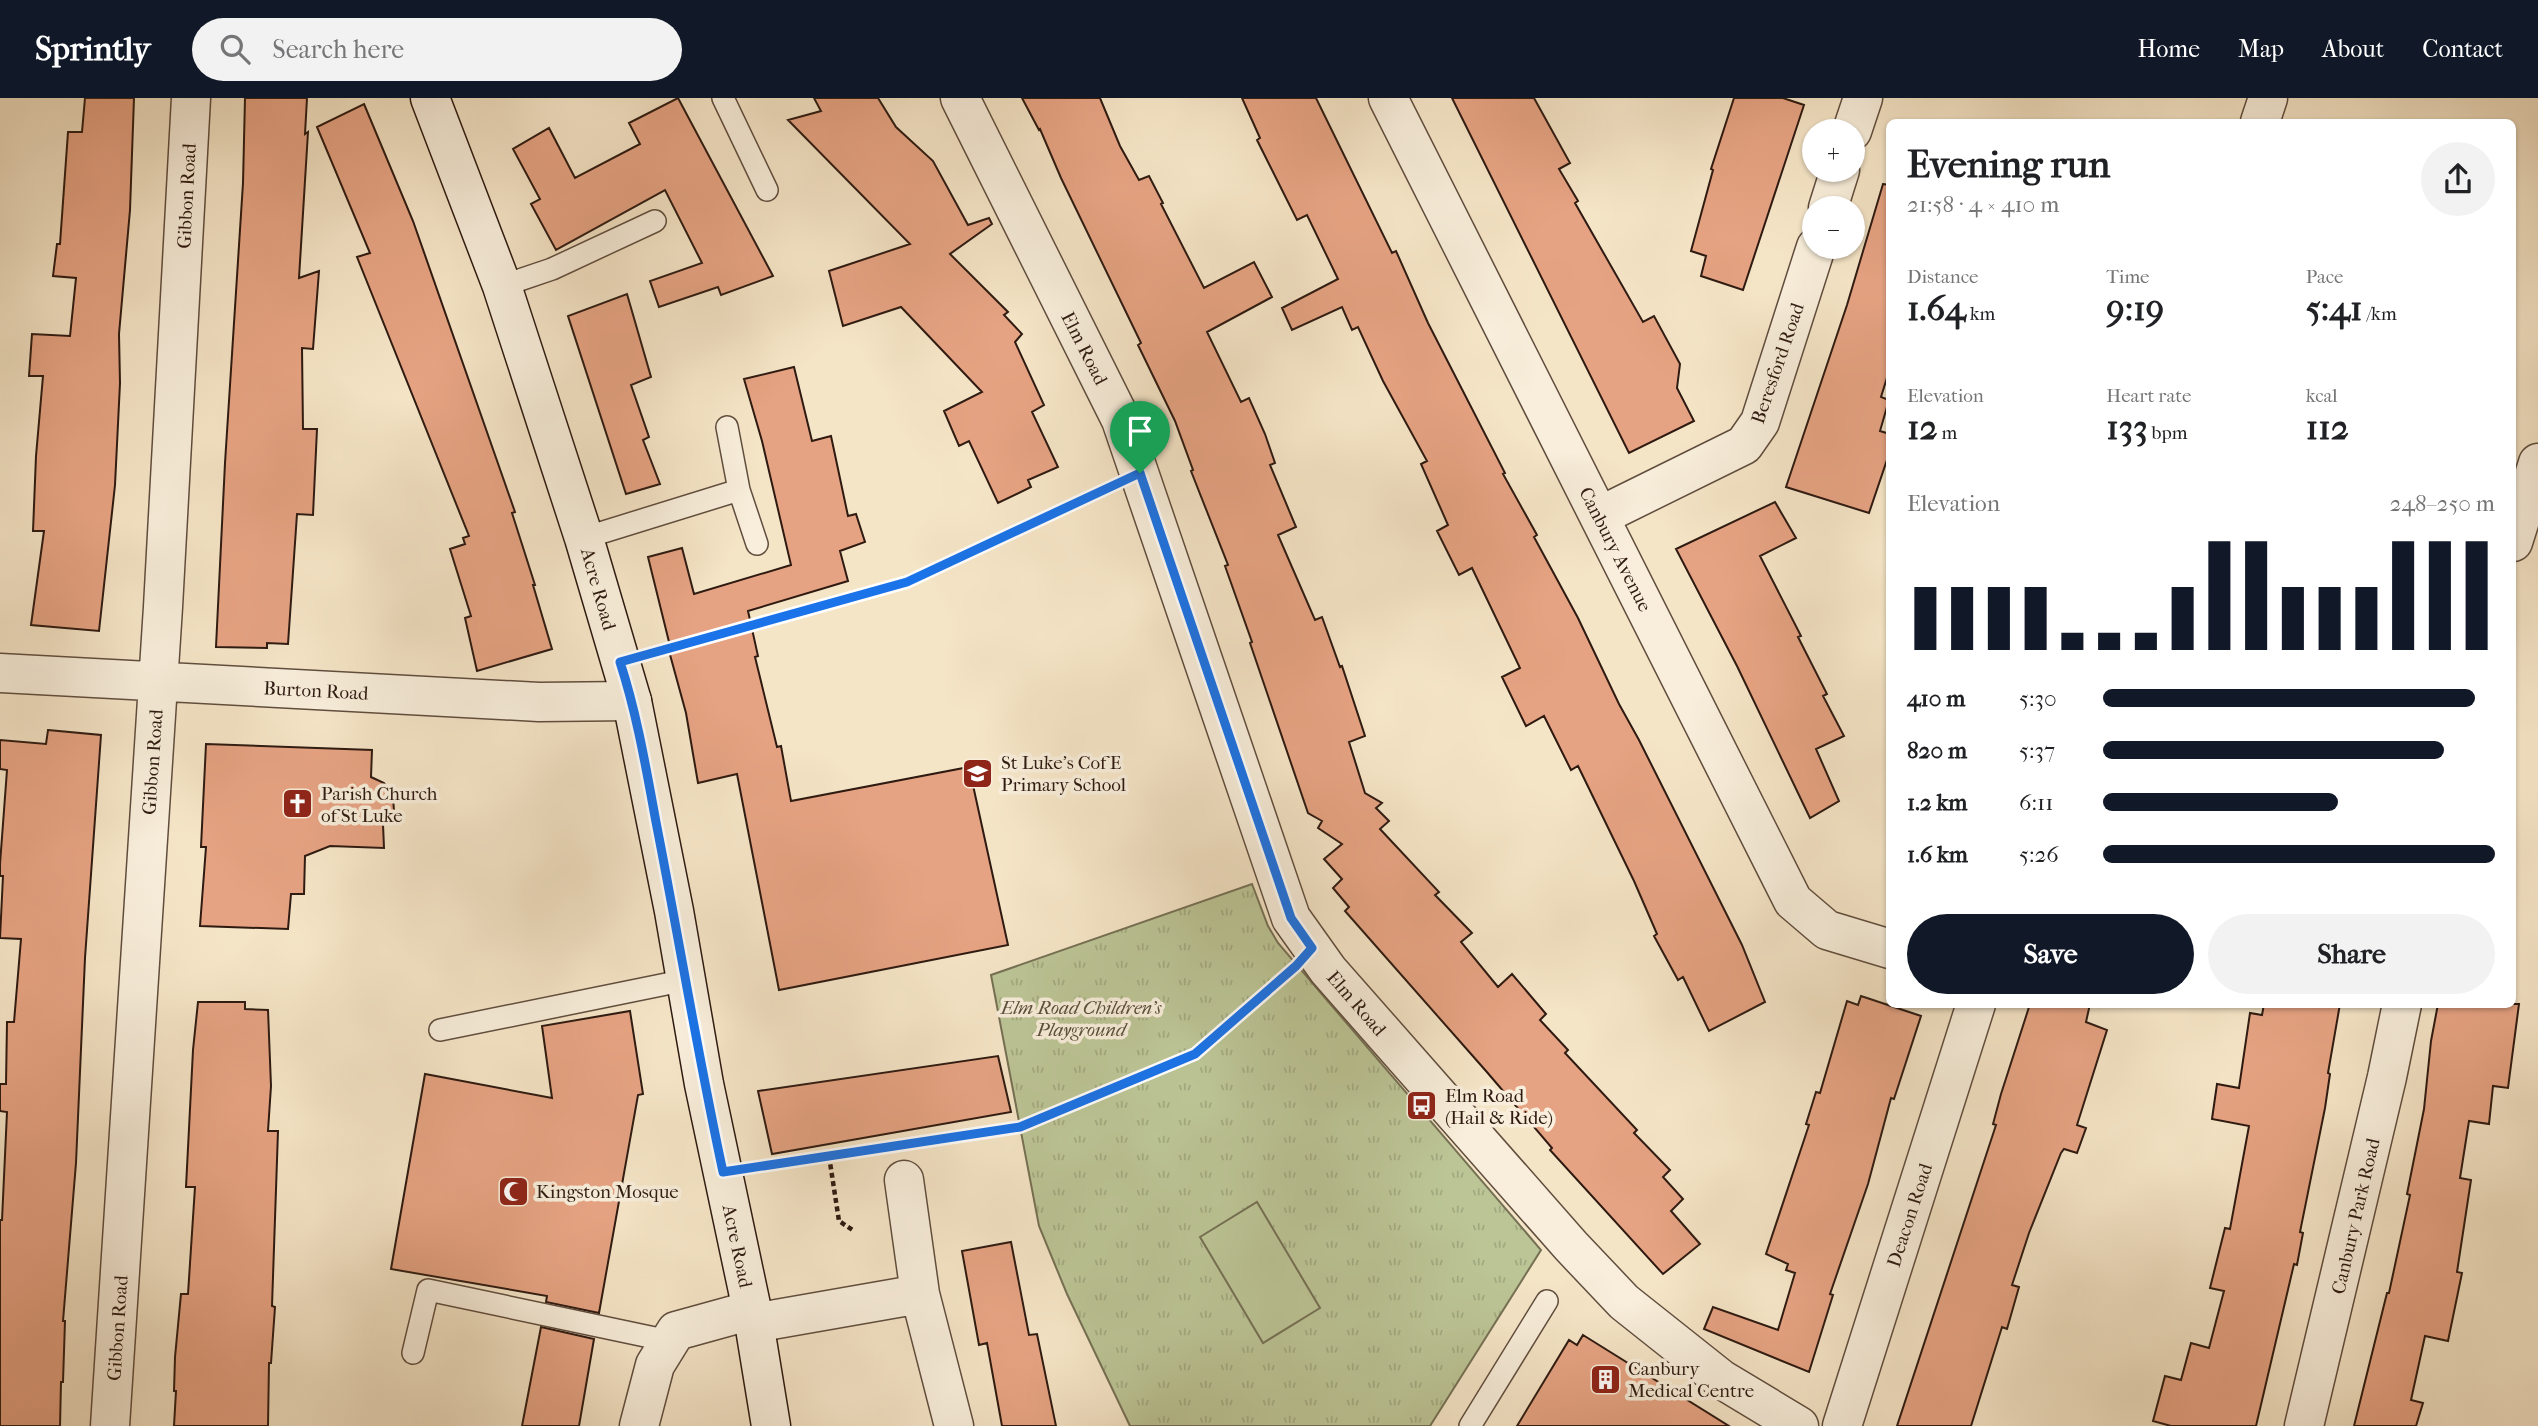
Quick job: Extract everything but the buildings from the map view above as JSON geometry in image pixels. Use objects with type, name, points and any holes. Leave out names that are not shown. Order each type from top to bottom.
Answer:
[{"type":"street","name":"Gibbon Road","points":[[110,1426],[191,98]]},
{"type":"street","name":"Acre Road","points":[[430,98],[502,286],[584,538],[632,701],[704,1084],[753,1316],[771,1426]]},
{"type":"street","name":"Elm Road","points":[[960,98],[1121,420],[1291,918],[1328,970],[1624,1302],[1721,1379],[1799,1426]]},
{"type":"street","name":"Canbury Avenue","points":[[1388,98],[1793,901],[1827,930],[1886,948]]},
{"type":"street","points":[[1856,119],[1863,98]]},
{"type":"street","points":[[2261,119],[2268,98]]},
{"type":"street","name":"Beresford Road","points":[[1600,516],[1744,444],[1760,422],[1812,259]]},
{"type":"street","points":[[2516,533],[2538,463]]},
{"type":"street","name":"Burton Road","points":[[0,673],[539,702],[632,701]]},
{"type":"street","name":"Deacon Road","points":[[1842,1426],[1975,1008]]},
{"type":"street","name":"Canbury Park Road","points":[[2304,1426],[2401,1008]]},
{"type":"street","points":[[901,1163],[920,1294],[954,1426]]},
{"type":"street","points":[[639,1426],[655,1365],[676,1331],[753,1316],[920,1294]]},
{"type":"lane","points":[[723,98],[767,190]]},
{"type":"lane","points":[[502,286],[552,269],[655,221]]},
{"type":"lane","points":[[727,428],[739,489],[757,544]]},
{"type":"lane","points":[[584,538],[739,489]]},
{"type":"lane","points":[[440,1030],[686,980]]},
{"type":"lane","points":[[413,1353],[428,1290],[669,1342]]},
{"type":"lane","points":[[1470,1426],[1547,1301]]},
{"type":"path","points":[[620,662],[907,582],[1140,473]]},
{"type":"path","points":[[911,1143],[1020,1127],[1195,1054],[1296,966],[1312,948]]},
{"type":"path","points":[[723,1172],[829,1156],[901,1163]]},
{"type":"path","points":[[829,1156],[839,1221],[854,1231]]},
{"type":"green space","name":"Elm Road Children's Playground","points":[[1252,884],[1268,926],[1278,943],[1541,1250],[1430,1426],[1130,1426],[1067,1294],[1039,1226],[991,975]]},
{"type":"green space","points":[[1257,1202],[1320,1308],[1263,1343],[1200,1237]]},
{"type":"place","name":"St Luke's CofE Primary School","points":[[978,773]]},
{"type":"place","name":"Parish Church of St Luke","points":[[298,804]]},
{"type":"place","name":"Elm Road (Hail & Ride)","points":[[1422,1106]]},
{"type":"place","name":"Kingston Mosque","points":[[513,1191]]},
{"type":"place","name":"Canbury Medical Centre","points":[[1605,1379]]},
{"type":"route","points":[[1140,473],[1291,918],[1312,948],[1296,966],[1195,1054],[1049,1116],[1020,1127],[723,1172],[632,701],[620,662],[907,582],[1140,473]]}]
